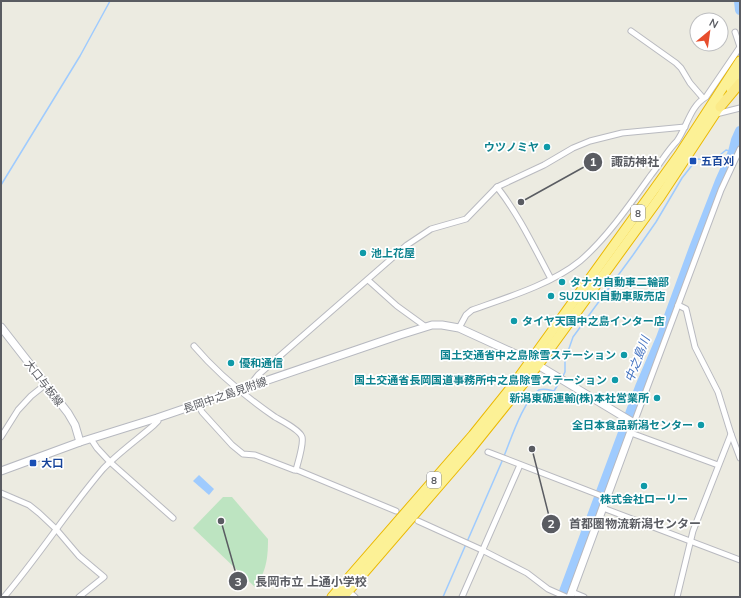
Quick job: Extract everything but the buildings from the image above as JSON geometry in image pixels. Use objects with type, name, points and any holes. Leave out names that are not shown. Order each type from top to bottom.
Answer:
[{"type":"highway","name":"8","points":[[349,595],[470,451],[534,363],[688,142],[740,61]]},
{"type":"highway","name":"8","points":[[332,597],[534,363],[660,198],[740,75]]},
{"type":"highway","points":[[718,110],[740,83]]},
{"type":"main road","name":"長岡中之島見附線","points":[[1,471],[80,442],[157,418],[426,327],[442,325],[459,328],[534,363],[634,423]]},
{"type":"main road","name":"大口与板線","points":[[1,327],[68,413],[75,425],[80,442]]},
{"type":"main road","points":[[571,594],[634,423]]},
{"type":"street","points":[[631,31],[676,63],[703,98]]},
{"type":"street","points":[[459,328],[466,315],[472,310],[524,291],[551,278],[578,262],[590,252],[642,188],[677,141],[691,114],[703,98],[706,97],[740,47],[735,32]]},
{"type":"street","points":[[718,110],[740,108]]},
{"type":"street","points":[[252,385],[258,375],[408,245],[427,232],[466,219],[497,187],[544,165],[573,148],[590,141],[622,134],[685,127]]},
{"type":"street","points":[[634,423],[721,190],[740,149]]},
{"type":"street","points":[[497,187],[511,204],[551,278]]},
{"type":"street","points":[[642,188],[651,195]]},
{"type":"street","points":[[368,280],[397,306],[426,327]]},
{"type":"street","points":[[678,305],[686,309],[695,346],[718,392],[740,458]]},
{"type":"street","points":[[194,346],[210,364],[239,390],[272,415],[299,431],[303,439],[296,470]]},
{"type":"street","points":[[1,437],[18,410],[30,396],[46,384]]},
{"type":"street","points":[[198,404],[202,412],[232,445],[243,454],[255,455],[296,470],[396,512]]},
{"type":"street","points":[[4,597],[24,574],[56,529],[110,462],[158,421],[157,418]]},
{"type":"street","points":[[631,433],[718,465]]},
{"type":"street","points":[[677,597],[693,531],[731,434]]},
{"type":"street","points":[[91,439],[110,462],[173,518]]},
{"type":"street","points":[[488,452],[607,498]]},
{"type":"street","points":[[462,597],[520,465]]},
{"type":"street","points":[[1,493],[29,506],[56,529],[79,556],[104,577],[81,596]]},
{"type":"street","points":[[603,508],[691,540],[740,560]]},
{"type":"street","points":[[418,521],[482,550],[527,573],[548,589],[566,597]]},
{"type":"street","points":[[571,594],[584,597]]},
{"type":"green space","points":[[223,497],[232,497],[268,539],[266,564],[256,588],[193,528]]},
{"type":"water","points":[[199,475],[214,489],[209,495],[193,481]]},
{"type":"waterway","points":[[1,185],[80,56],[110,1]]},
{"type":"waterway","name":"中之島川","points":[[739,1],[740,10]]},
{"type":"waterway","name":"中之島川","points":[[562,597],[640,387],[661,338],[694,248],[740,131]]},
{"type":"waterway","points":[[562,378],[565,372],[565,360],[573,337],[656,222],[682,178],[697,159],[710,160],[716,158],[726,150],[733,152]]},
{"type":"waterway","points":[[504,456],[518,420],[533,395],[539,390],[545,389],[554,391],[560,381]]},
{"type":"waterway","points":[[443,597],[503,459]]},
{"type":"place","name":"ウツノミヤ","points":[[547,147]]},
{"type":"place","name":"五百刈","points":[[693,161]]},
{"type":"place","name":"諏訪神社","points":[[521,202]]},
{"type":"place","name":"池上花屋","points":[[363,253]]},
{"type":"place","name":"タナカ自動車二輪部","points":[[562,282]]},
{"type":"place","name":"SUZUKI自動車販売店","points":[[551,296]]},
{"type":"place","name":"タイヤ天国中之島インター店","points":[[514,321]]},
{"type":"place","name":"国土交通省中之島除雪ステーション","points":[[624,355]]},
{"type":"place","name":"優和通信","points":[[231,363]]},
{"type":"place","name":"国土交通省長岡国道事務所中之島除雪ステーション","points":[[615,380]]},
{"type":"place","name":"新潟東砺運輸(株)本社営業所","points":[[657,398]]},
{"type":"place","name":"全日本食品新潟センター","points":[[701,425]]},
{"type":"place","name":"首都圏物流新潟センター","points":[[532,449]]},
{"type":"place","name":"大口","points":[[33,463]]},
{"type":"place","name":"株式会社ローリー","points":[[644,486]]},
{"type":"place","name":"長岡市立 上通小学校","points":[[221,521]]}]
